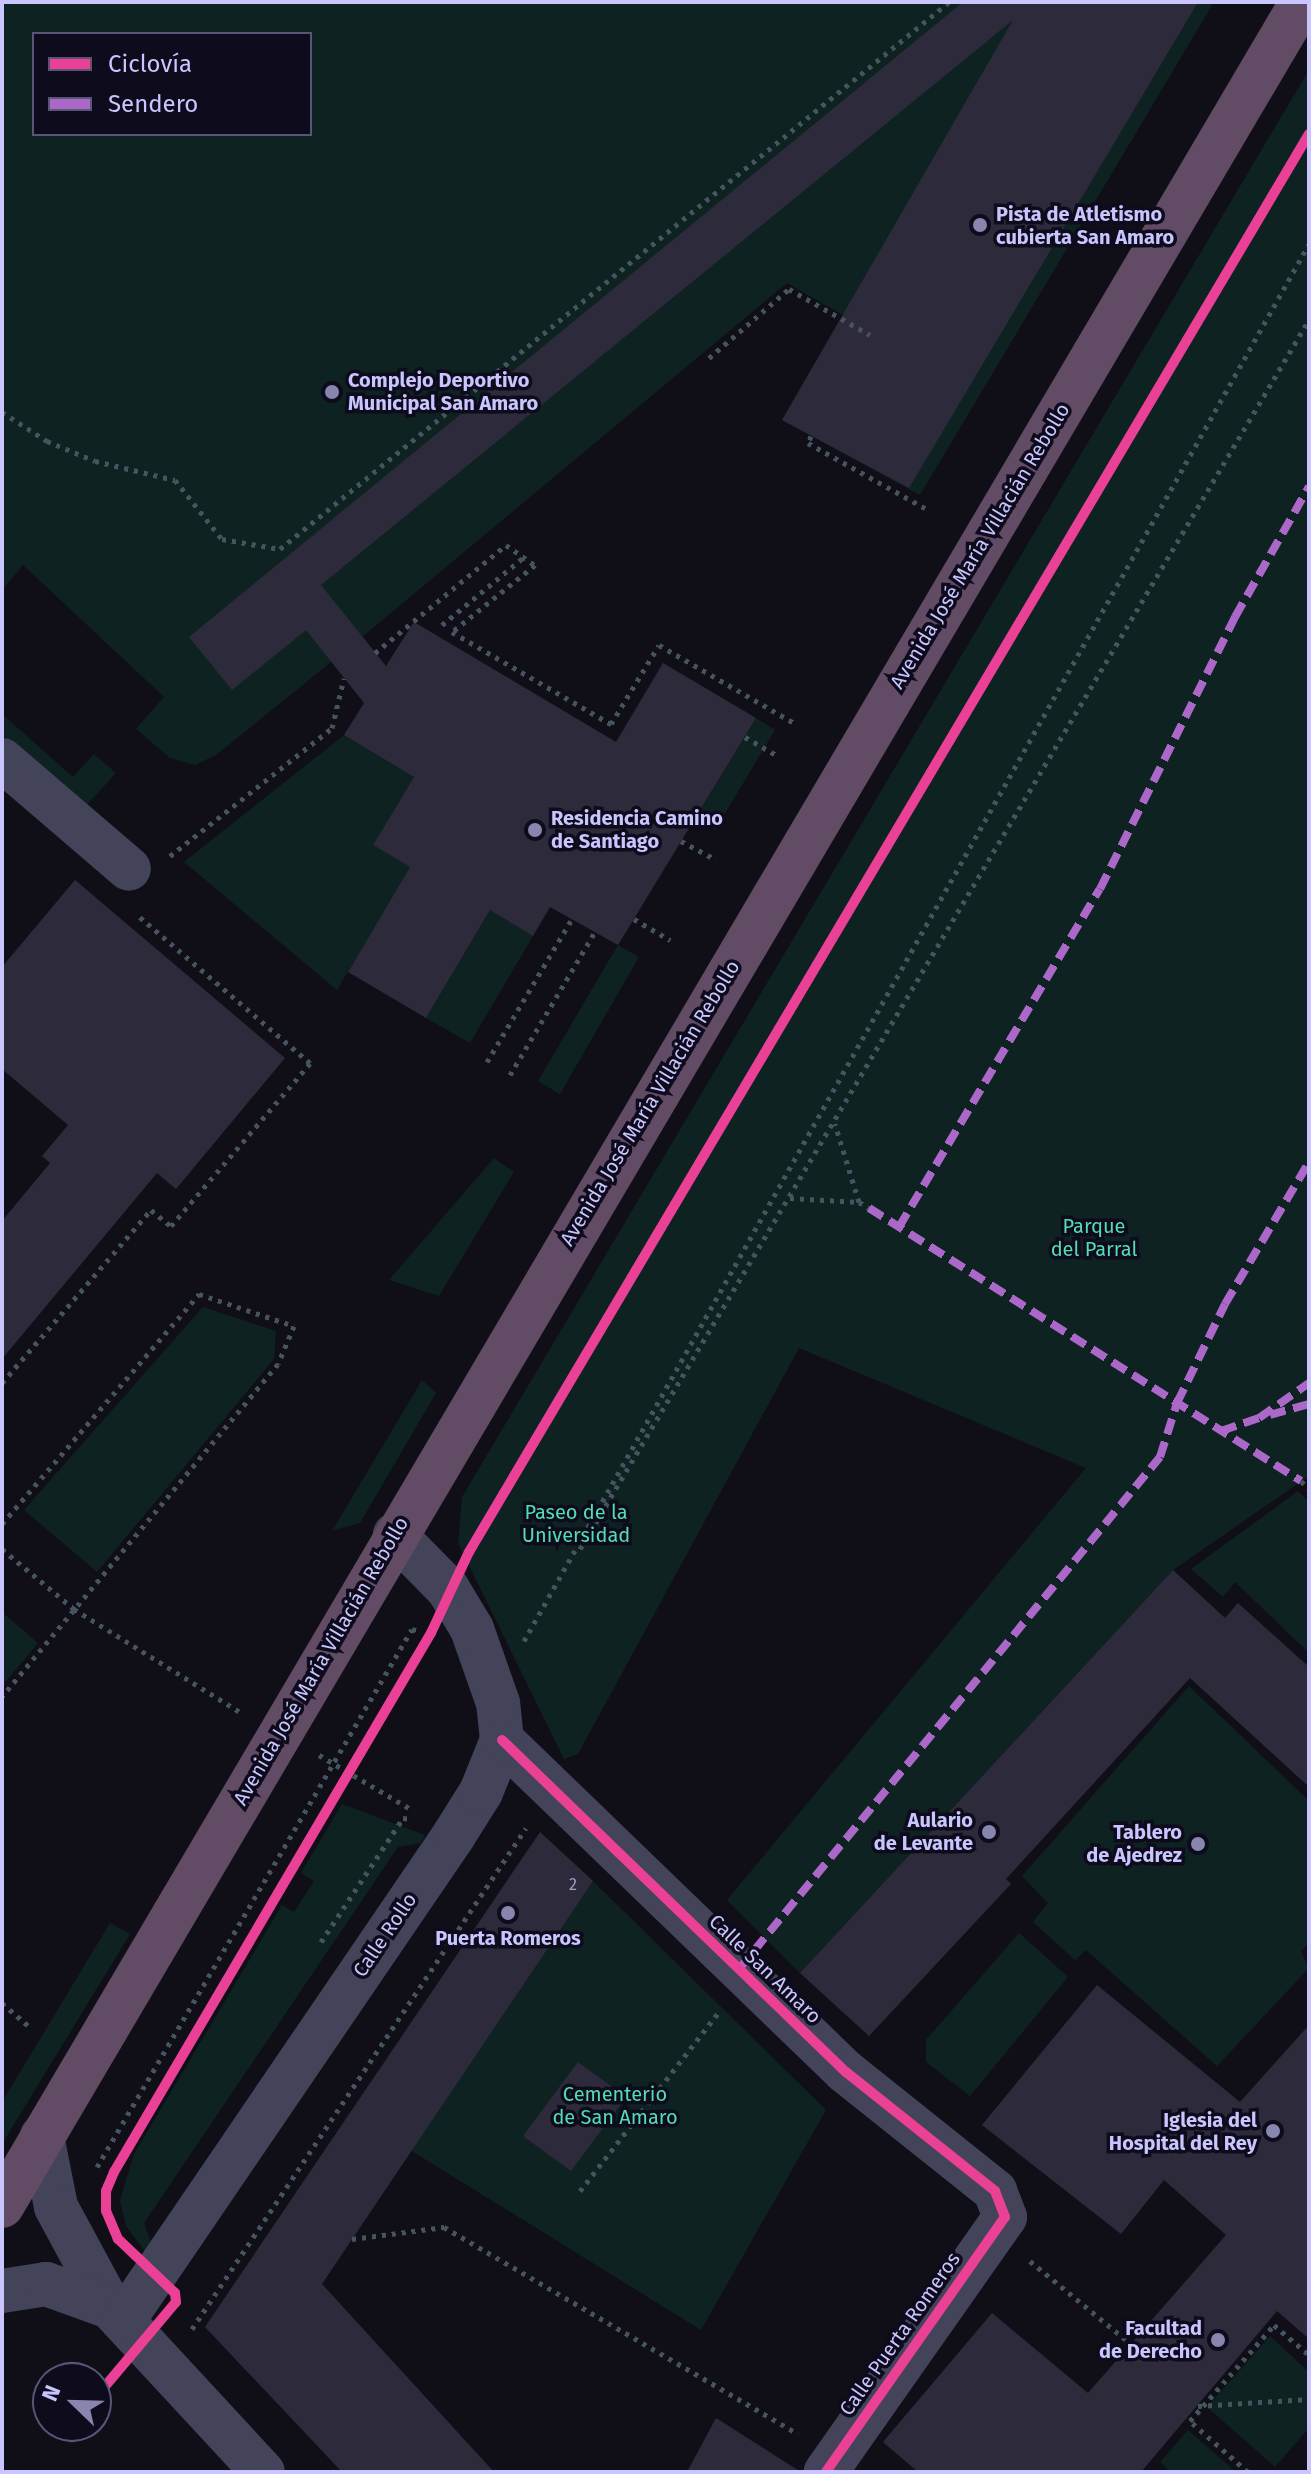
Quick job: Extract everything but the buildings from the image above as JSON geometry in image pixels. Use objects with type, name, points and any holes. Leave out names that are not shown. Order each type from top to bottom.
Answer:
[{"type":"highway","name":"Avenida José María Villacián Rebollo","points":[[2,2206],[1302,2]]},
{"type":"street","points":[[2,760],[144,879]]},
{"type":"street","name":"Calle Rollo","points":[[134,2323],[454,1835],[481,1792],[502,1740],[498,1703],[472,1629],[448,1589],[395,1535]]},
{"type":"street","name":"Calle San Amaro","points":[[502,1740],[846,2072],[995,2191],[999,2224]]},
{"type":"street","points":[[42,2136],[56,2207],[134,2323],[263,2472]]},
{"type":"street","name":"Calle Puerta Romeros","points":[[832,2464],[999,2224]]},
{"type":"street","points":[[2,2291],[46,2284],[134,2323]]},
{"type":"path","points":[[2,412],[47,441],[95,461],[175,480],[222,539],[280,549],[949,2]]},
{"type":"path","points":[[1309,244],[518,1653],[1309,320]]},
{"type":"path","points":[[709,358],[789,289],[870,335]]},
{"type":"path","points":[[811,436],[808,443],[925,508]]},
{"type":"path","points":[[375,653],[506,545],[535,565],[452,632],[611,724],[659,645],[796,724]]},
{"type":"path","points":[[442,625],[524,557]]},
{"type":"path","points":[[2,1383],[151,1210],[171,1226],[310,1063],[144,879],[332,728],[344,678]]},
{"type":"path","points":[[745,737],[778,756]]},
{"type":"path","points":[[681,841],[716,860]]},
{"type":"path","points":[[487,1062],[572,919]]},
{"type":"path","points":[[634,919],[670,940]]},
{"type":"path","points":[[510,1075],[595,932]]},
{"type":"path","points":[[835,1122],[859,1202]]},
{"type":"path","points":[[790,1198],[859,1202],[869,1208]]},
{"type":"path","points":[[2,1524],[199,1294],[294,1326],[278,1364],[2,1697]]},
{"type":"path","points":[[2,1549],[74,1609],[221,1701]]},
{"type":"path","points":[[91,2179],[412,1629],[431,1633],[424,1646]]},
{"type":"path","points":[[342,1787],[356,1762]]},
{"type":"path","points":[[334,1764],[429,1820]]},
{"type":"path","points":[[134,2323],[185,2342],[553,1789]]},
{"type":"path","points":[[580,2191],[748,1978]]},
{"type":"path","points":[[2,2003],[28,2026]]},
{"type":"path","points":[[283,2192],[292,2197]]},
{"type":"path","points":[[999,2224],[1131,2344]]},
{"type":"path","points":[[352,2239],[444,2227],[832,2464]]},
{"type":"path","points":[[1248,2472],[1190,2421],[1274,2325],[1309,2355]]},
{"type":"path","points":[[1200,2407],[1309,2399]]},
{"type":"green space","name":"Complejo Deportivo Municipal San Amaro","points":[[2,2],[1214,2],[920,495],[782,420],[843,315],[787,283],[362,637],[216,755],[195,765],[170,758],[136,729],[164,697],[23,565],[2,590]]},
{"type":"green space","points":[[1309,70],[1309,1476],[1173,1570],[800,1973],[727,1900],[1086,1468],[799,1348],[578,1754],[564,1759],[458,1543],[462,1497]]},
{"type":"green space","points":[[2,714],[73,777],[94,754],[116,773],[84,808],[2,735]]},
{"type":"green space","points":[[756,718],[775,730],[715,830],[695,819]]},
{"type":"green space","points":[[344,735],[414,777],[373,845],[410,867],[337,990],[184,862]]},
{"type":"green space","points":[[490,910],[533,936],[470,1043],[426,1018]]},
{"type":"green space","points":[[618,945],[639,957],[560,1094],[538,1081]]},
{"type":"green space","points":[[494,1158],[514,1172],[439,1296],[389,1280]]},
{"type":"green space","points":[[203,1307],[276,1331],[274,1359],[97,1572],[24,1510]]},
{"type":"green space","points":[[422,1380],[436,1393],[360,1523],[332,1531]]},
{"type":"green space","points":[[1298,1491],[1309,1502],[1309,1653],[1235,1582],[1223,1597],[1191,1569]]},
{"type":"green space","points":[[2,1612],[38,1643],[2,1686]]},
{"type":"green space","points":[[1189,1686],[1309,1801],[1309,1942],[1301,1952],[1309,1968],[1217,2066],[1086,1950],[1075,1960],[1033,1922],[1048,1903],[1022,1876]]},
{"type":"green space","points":[[342,1804],[425,1835],[421,1843],[398,1847],[144,2223],[152,2245],[146,2253],[126,2226],[120,2200],[134,2154],[282,1905],[294,1912],[314,1881],[301,1873]]},
{"type":"green space","name":"Cementerio de San Amaro","points":[[593,1881],[826,2110],[701,2330],[410,2150]]},
{"type":"green space","points":[[110,1923],[130,1934],[2,2144],[2,2102]]},
{"type":"green space","points":[[1019,1933],[1068,1977],[970,2096],[926,2062],[926,2040]]},
{"type":"green space","points":[[1270,2336],[1309,2372],[1309,2428],[1275,2467],[1207,2407]]},
{"type":"green space","points":[[1188,2430],[1236,2472],[1171,2472],[1160,2462]]},
{"type":"marked path","points":[[899,1227],[1100,889],[1235,617],[1309,487]]},
{"type":"marked path","points":[[739,1969],[1160,1457],[1177,1403],[1225,1304],[1309,1162]]},
{"type":"marked path","points":[[869,1208],[1301,1481]]},
{"type":"marked path","points":[[1221,1431],[1259,1418],[1309,1383]]},
{"type":"marked path","points":[[1270,1415],[1309,1404]]},
{"type":"cycle path","points":[[112,2378],[176,2302],[175,2293],[118,2239],[106,2211],[106,2191],[114,2172],[431,1633],[469,1552],[1309,134]]},
{"type":"cycle path","points":[[502,1740],[846,2072],[995,2191],[1005,2217],[826,2472]]},
{"type":"place","name":"Pista de Atletismo cubierta San Amaro","points":[[980,225]]},
{"type":"place","name":"Complejo Deportivo Municipal San Amaro","points":[[332,392]]},
{"type":"place","name":"Residencia Camino de Santiago","points":[[535,830]]},
{"type":"place","name":"Aulario de Levante","points":[[989,1832]]},
{"type":"place","name":"Tablero de Ajedrez","points":[[1198,1844]]},
{"type":"place","name":"Puerta Romeros","points":[[508,1913]]},
{"type":"place","name":"Iglesia del Hospital del Rey","points":[[1273,2131]]},
{"type":"place","name":"Facultad de Derecho","points":[[1218,2340]]},
{"type":"park label","name":"Parque del Parral","points":[[1094,1238]]},
{"type":"park label","name":"Paseo de la Universidad","points":[[576,1524]]}]
